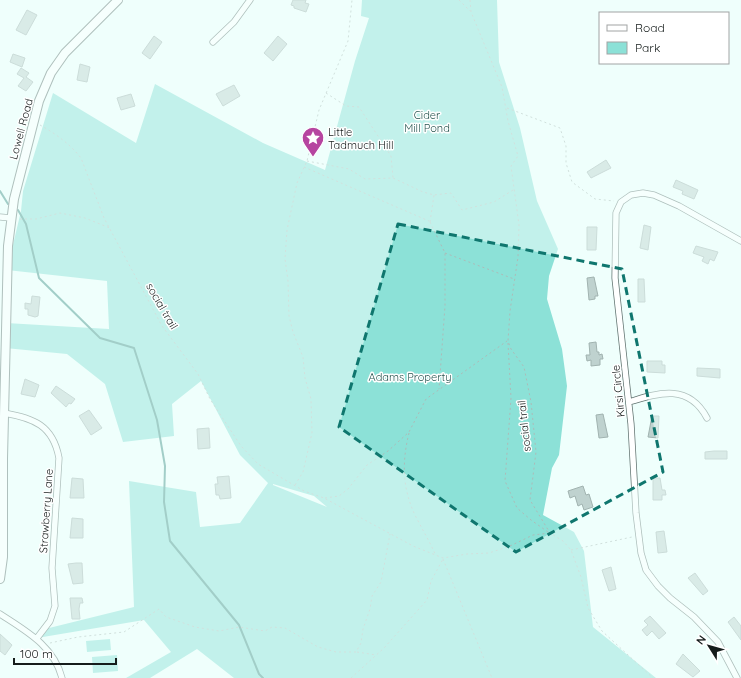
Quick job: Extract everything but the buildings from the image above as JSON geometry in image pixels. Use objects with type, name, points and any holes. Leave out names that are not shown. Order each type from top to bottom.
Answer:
[{"type":"street","name":"Lowell Road","points":[[0,579],[3,557],[2,459],[8,246],[34,122],[44,87],[61,57],[118,0]]},
{"type":"street","points":[[214,42],[234,22],[250,0]]},
{"type":"street","points":[[621,202],[631,195],[643,193],[654,195],[679,206],[741,241]]},
{"type":"street","name":"Kirsi Circle","points":[[621,202],[616,214],[615,278],[629,402],[638,536],[641,554],[646,570],[663,592],[694,617],[718,642],[737,678]]},
{"type":"street","points":[[0,218],[14,218]]},
{"type":"street","points":[[629,402],[656,395],[684,394],[696,401],[707,418]]},
{"type":"street","name":"Strawberry Lane","points":[[4,413],[28,418],[39,423],[55,442],[59,458],[52,568],[55,606],[50,621],[37,638]]},
{"type":"street","points":[[0,614],[37,638],[53,658],[62,678]]},
{"type":"path","points":[[294,485],[303,472],[312,433],[311,400],[305,378],[303,357],[293,332],[289,316],[288,281],[285,259],[287,230],[297,183],[307,161],[317,118],[326,92],[346,47],[352,0]]},
{"type":"path","points":[[459,0],[471,12]]},
{"type":"path","points":[[470,0],[471,12],[502,87],[518,156],[511,166],[519,225],[518,258],[508,341],[511,398],[505,481],[517,508],[530,520],[550,533]]},
{"type":"path","points":[[326,92],[346,106],[359,107],[391,156],[393,178]]},
{"type":"path","points":[[506,108],[560,128],[566,146],[566,163],[572,182],[595,199],[621,202]]},
{"type":"path","name":"social trail","points":[[34,122],[53,132],[81,158],[110,228],[162,326],[198,374],[210,399],[241,446],[258,464],[294,485],[324,498],[390,534],[443,558],[467,554],[488,553],[510,546],[533,535],[550,533]]},
{"type":"path","points":[[307,161],[349,169],[365,179],[393,178],[423,192],[434,195],[451,193],[462,210],[494,202],[514,190]]},
{"type":"path","points":[[304,167],[430,222]]},
{"type":"path","points":[[434,195],[430,222],[445,253],[445,306],[439,390]]},
{"type":"path","points":[[14,218],[36,219],[60,213],[85,218],[110,228]]},
{"type":"path","points":[[445,253],[515,280]]},
{"type":"path","name":"social trail","points":[[508,341],[511,349],[524,367],[531,402],[536,452],[530,500],[550,533],[563,541],[571,550],[581,577],[588,608],[602,631],[653,678]]},
{"type":"path","points":[[436,556],[414,513],[404,476],[404,456],[409,432],[426,399],[508,341]]},
{"type":"path","points":[[324,498],[339,496],[348,489],[367,465],[388,451],[409,432]]},
{"type":"path","points":[[356,652],[361,643],[363,629],[370,609],[372,596],[381,582],[390,534]]},
{"type":"path","points":[[571,550],[638,536]]},
{"type":"path","points":[[351,678],[377,655],[427,600],[430,581],[443,558]]},
{"type":"path","points":[[443,558],[492,678]]},
{"type":"path","points":[[49,643],[78,637],[124,632],[159,609],[166,617],[195,626],[219,630],[239,627],[265,631],[272,627],[285,628],[323,649],[336,652],[356,652],[377,655]]},
{"type":"highlighted area","points":[[398,224],[622,269],[663,472],[516,552],[339,427]]},
{"type":"green space","name":"Adams Property","points":[[362,0],[497,0],[499,62],[520,128],[537,201],[558,249],[549,276],[547,299],[562,349],[567,386],[559,455],[552,468],[543,515],[574,532],[584,551],[593,627],[656,678],[234,678],[197,649],[150,678],[126,678],[171,652],[144,620],[37,638],[45,629],[134,607],[129,481],[196,492],[200,527],[240,523],[268,483],[240,455],[201,381],[172,404],[174,436],[123,442],[105,384],[67,354],[5,348],[6,323],[109,329],[107,281],[7,270],[21,211],[23,191],[53,93],[136,143],[155,84],[263,143],[325,170],[355,61],[369,18],[361,16]],"holes":[[[273,484],[314,496],[327,507]]]},
{"type":"green space","points":[[110,639],[111,650],[87,652],[86,641]]},
{"type":"green space","points":[[117,655],[118,671],[93,673],[92,657]]},
{"type":"waterway","points":[[0,191],[8,204]]},
{"type":"waterway","points":[[18,210],[26,224],[39,278],[100,338],[134,348],[157,420],[165,466],[164,502],[170,541],[239,625],[259,674],[263,678]]},
{"type":"place","name":"Little Tadmuch Hill","points":[[313,158]]},
{"type":"park label","name":"Cider Mill Pond","points":[[427,121]]}]
